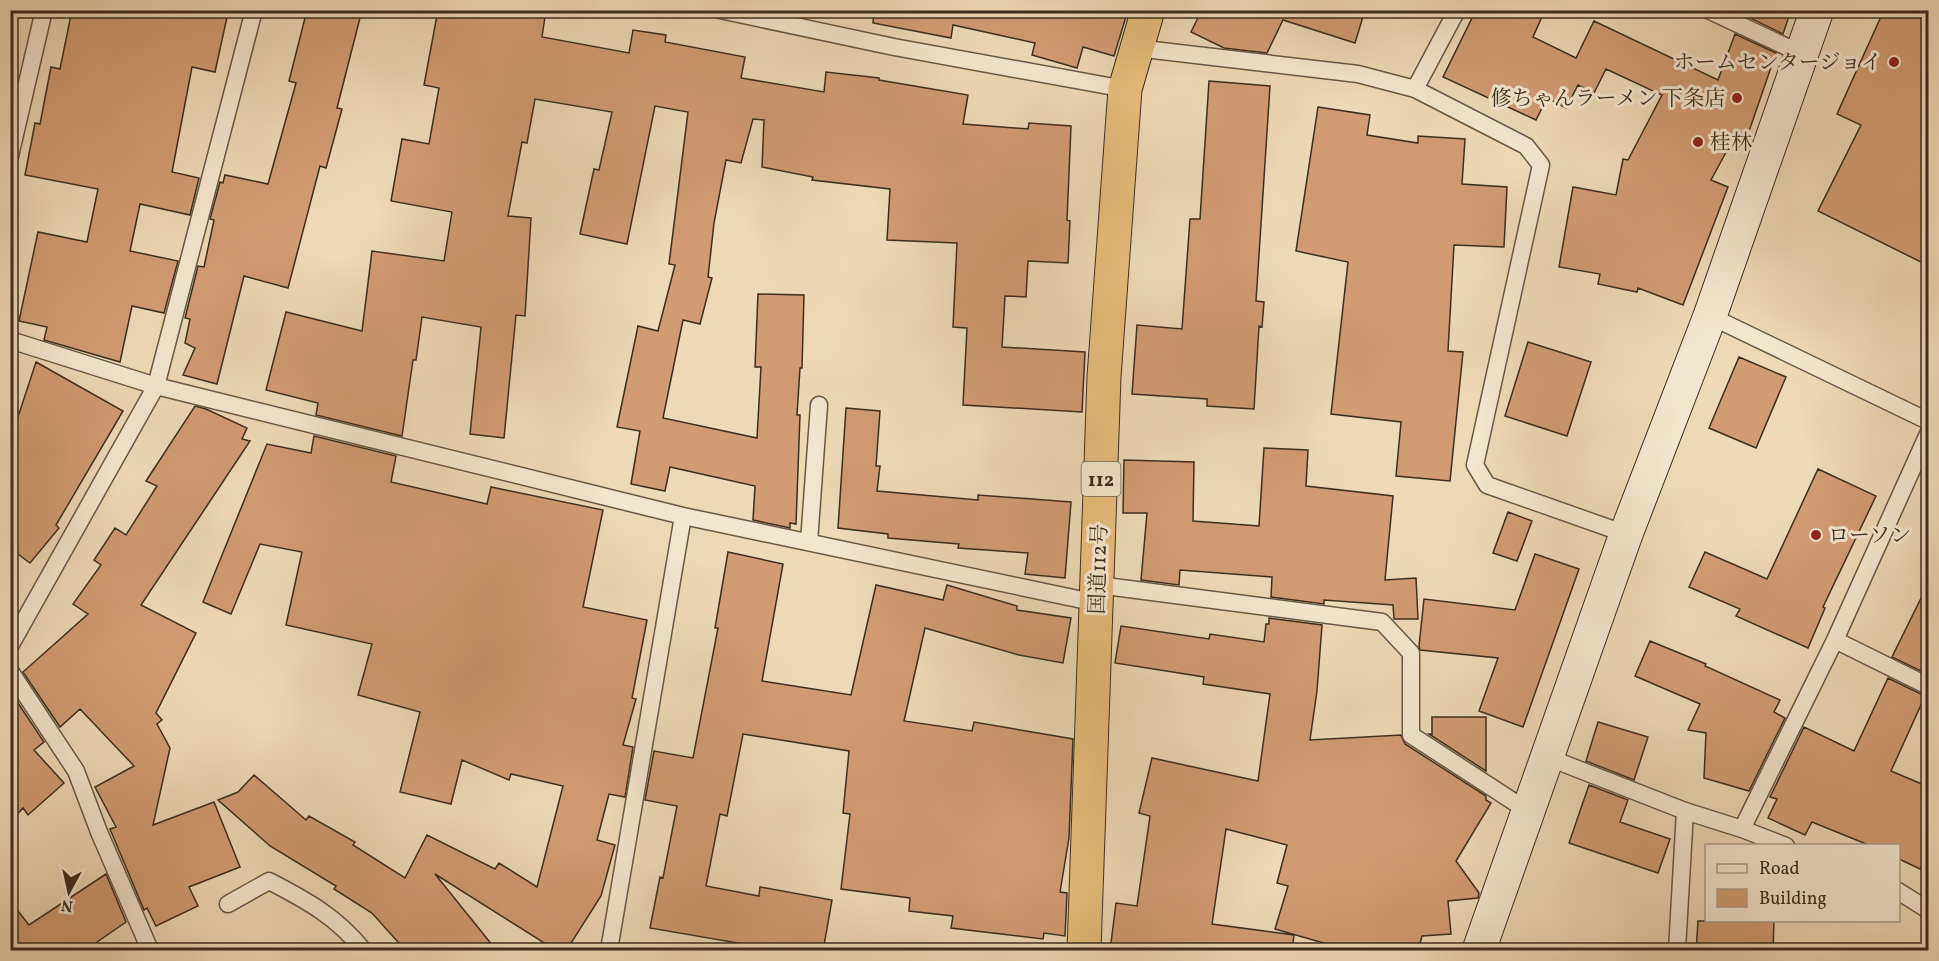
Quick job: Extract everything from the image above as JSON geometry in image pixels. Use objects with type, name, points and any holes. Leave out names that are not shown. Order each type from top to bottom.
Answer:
[{"type":"highway","name":"国道112号","points":[[1084,951],[1104,377],[1125,89],[1148,10]]},
{"type":"street","points":[[1479,951],[1626,534],[1710,316],[1816,10]]},
{"type":"lane","points":[[10,156],[44,10]]},
{"type":"lane","points":[[10,646],[156,386],[254,10]]},
{"type":"lane","points":[[720,10],[894,47],[1125,89]]},
{"type":"lane","points":[[1415,89],[1457,10]]},
{"type":"lane","points":[[1708,10],[1800,53]]},
{"type":"lane","points":[[1136,48],[1358,74],[1415,89],[1526,146],[1541,165],[1475,465],[1487,485],[1626,534]]},
{"type":"lane","points":[[1710,316],[1929,421]]},
{"type":"lane","points":[[10,340],[156,386],[683,516],[809,542],[1097,594],[1382,622],[1411,653],[1411,735],[1528,811]]},
{"type":"lane","points":[[809,542],[819,405]]},
{"type":"lane","points":[[1742,829],[1835,640],[1929,434]]},
{"type":"lane","points":[[609,951],[683,516]]},
{"type":"lane","points":[[1835,640],[1929,686]]},
{"type":"lane","points":[[10,671],[76,771],[99,832],[150,951]]},
{"type":"lane","points":[[1547,757],[1685,811],[1781,844]]},
{"type":"lane","points":[[1677,951],[1685,811]]},
{"type":"lane","points":[[228,904],[269,881],[327,913],[351,935],[363,951]]},
{"type":"lane","points":[[1900,892],[1929,910]]},
{"type":"building","points":[[72,10],[198,10],[227,17],[215,72],[192,67],[172,172],[199,178],[190,215],[140,204],[130,251],[178,261],[164,313],[132,306],[120,362],[44,340],[47,327],[19,321],[38,232],[87,242],[98,189],[25,175],[35,123],[40,124],[51,67],[60,69]]},
{"type":"building","points":[[307,10],[362,10],[337,108],[342,109],[326,168],[320,166],[288,288],[244,276],[217,384],[183,375],[195,348],[185,343],[190,319],[185,318],[198,266],[204,267],[214,220],[210,219],[220,182],[223,183],[225,175],[268,184],[296,83],[289,81]]},
{"type":"building","points":[[438,10],[546,10],[542,37],[629,53],[633,30],[666,35],[665,42],[745,57],[741,78],[824,92],[826,72],[879,78],[879,80],[968,95],[963,124],[1028,129],[1029,123],[1071,126],[1067,220],[1070,221],[1068,263],[1028,261],[1026,297],[1005,296],[1002,347],[1085,352],[1082,412],[963,405],[967,328],[953,327],[957,243],[887,240],[890,189],[812,180],[813,177],[762,167],[764,120],[753,119],[741,163],[726,160],[714,223],[708,277],[712,278],[700,324],[683,320],[663,418],[757,438],[761,367],[755,367],[758,294],[804,295],[802,368],[800,368],[797,415],[800,415],[796,524],[790,523],[790,528],[753,520],[755,486],[670,467],[665,491],[631,484],[640,431],[617,427],[638,326],[658,331],[675,265],[669,264],[688,112],[655,106],[627,244],[580,234],[594,169],[599,170],[612,112],[535,99],[527,143],[522,142],[508,216],[531,218],[525,316],[516,315],[504,438],[470,434],[481,327],[422,317],[402,436],[316,415],[318,403],[266,390],[286,312],[362,331],[372,251],[444,261],[452,212],[391,201],[402,139],[429,144],[439,88],[424,85]]},
{"type":"building","points":[[874,10],[1128,10],[1114,56],[1083,47],[1077,68],[1032,55],[1035,43],[953,25],[951,38],[873,23]]},
{"type":"building","points":[[1202,10],[1365,10],[1355,43],[1283,20],[1267,53],[1224,48],[1191,32]]},
{"type":"building","points":[[1476,10],[1545,10],[1533,37],[1576,58],[1594,21],[1718,80],[1735,34],[1776,53],[1747,137],[1736,134],[1711,180],[1728,187],[1683,305],[1638,288],[1637,292],[1598,284],[1600,274],[1559,267],[1573,187],[1616,195],[1623,159],[1628,160],[1662,95],[1606,69],[1594,93],[1578,85],[1566,108],[1547,98],[1536,120],[1443,77]]},
{"type":"building","points":[[1744,10],[1791,10],[1783,34],[1742,14]]},
{"type":"building","points":[[1884,10],[1929,10],[1929,266],[1818,211],[1861,125],[1837,114]]},
{"type":"building","points":[[1209,81],[1270,86],[1256,301],[1264,302],[1262,327],[1259,326],[1254,409],[1207,406],[1207,399],[1132,394],[1137,325],[1182,329],[1190,219],[1200,219]]},
{"type":"building","points":[[1318,107],[1370,115],[1367,135],[1418,143],[1418,136],[1465,139],[1462,184],[1507,187],[1504,247],[1454,245],[1448,351],[1463,352],[1450,481],[1396,476],[1401,422],[1331,414],[1348,262],[1296,251]]},
{"type":"building","points":[[1528,342],[1591,362],[1567,436],[1505,416]]},
{"type":"building","points":[[1739,357],[1786,377],[1756,448],[1709,428]]},
{"type":"building","points":[[36,362],[123,411],[56,525],[59,528],[30,563],[10,548],[10,415],[17,420]]},
{"type":"building","points":[[195,406],[247,428],[242,439],[250,441],[141,605],[196,633],[156,713],[162,720],[157,724],[170,748],[153,825],[214,802],[240,867],[189,887],[198,906],[156,926],[147,908],[144,910],[110,829],[116,827],[95,787],[134,766],[80,709],[60,727],[23,672],[88,614],[73,604],[101,565],[94,560],[115,528],[126,535],[157,486],[146,481]]},
{"type":"building","points":[[846,408],[880,411],[876,466],[880,466],[877,491],[978,500],[978,495],[1071,502],[1065,578],[1025,574],[1028,553],[958,548],[959,544],[888,538],[888,534],[838,528]]},
{"type":"building","points":[[314,436],[396,456],[391,482],[487,504],[491,487],[603,510],[583,607],[647,620],[632,698],[636,699],[623,745],[633,747],[625,797],[609,794],[597,840],[615,845],[601,896],[566,951],[557,951],[435,874],[497,951],[406,951],[372,913],[334,889],[336,886],[270,846],[218,800],[238,792],[254,775],[306,820],[309,816],[355,842],[353,845],[405,878],[427,835],[495,869],[499,863],[537,887],[563,786],[511,774],[509,780],[462,760],[451,804],[400,792],[420,712],[358,695],[372,644],[286,625],[302,552],[260,544],[231,614],[203,602],[267,444],[311,453]]},
{"type":"building","points":[[1264,448],[1308,450],[1306,486],[1393,496],[1385,580],[1416,578],[1418,619],[1394,619],[1393,605],[1324,600],[1324,604],[1271,597],[1272,577],[1180,570],[1179,585],[1141,580],[1147,513],[1123,513],[1124,460],[1194,462],[1193,521],[1259,526]]},
{"type":"building","points":[[1818,469],[1876,496],[1823,607],[1825,608],[1808,648],[1736,616],[1740,609],[1689,587],[1705,552],[1767,579]]},
{"type":"building","points":[[1508,512],[1532,521],[1517,561],[1493,553]]},
{"type":"building","points":[[728,552],[783,564],[762,681],[851,695],[876,585],[943,600],[947,585],[1017,606],[1017,610],[1071,618],[1063,663],[1019,655],[925,628],[904,721],[972,731],[974,722],[1073,739],[1069,838],[1060,892],[1067,893],[1065,936],[1044,933],[1043,939],[951,928],[953,916],[909,911],[910,898],[841,889],[850,814],[843,813],[849,751],[743,734],[727,816],[720,814],[706,886],[759,896],[760,887],[832,900],[823,951],[784,951],[650,928],[660,877],[663,878],[677,806],[645,800],[654,751],[693,758],[718,628],[715,628]]},
{"type":"building","points":[[1535,554],[1579,569],[1523,727],[1479,711],[1498,658],[1420,650],[1419,646],[1424,599],[1515,610]]},
{"type":"building","points":[[1929,582],[1929,675],[1892,657]]},
{"type":"building","points":[[1269,618],[1322,625],[1317,691],[1310,740],[1401,735],[1405,744],[1486,796],[1486,800],[1491,803],[1456,861],[1479,893],[1478,898],[1448,901],[1451,934],[1422,936],[1418,951],[1351,951],[1275,929],[1288,886],[1277,883],[1287,845],[1226,829],[1212,924],[1294,935],[1292,951],[1110,951],[1116,903],[1137,906],[1150,816],[1139,813],[1152,758],[1258,781],[1270,694],[1203,684],[1204,677],[1115,663],[1121,626],[1209,639],[1210,634],[1264,642]]},
{"type":"building","points":[[1650,641],[1706,664],[1705,666],[1780,700],[1774,712],[1785,718],[1749,791],[1704,778],[1706,733],[1688,730],[1700,704],[1635,676]]},
{"type":"building","points":[[1888,678],[1925,696],[1891,771],[1929,787],[1929,851],[1920,869],[1900,859],[1900,844],[1866,844],[1812,822],[1805,835],[1768,818],[1777,799],[1770,797],[1804,727],[1854,751]]},
{"type":"building","points":[[10,691],[44,742],[34,750],[64,783],[28,815],[23,808],[10,822]]},
{"type":"building","points":[[1432,717],[1486,717],[1486,771],[1429,734],[1432,734]]},
{"type":"building","points":[[1598,722],[1648,737],[1634,780],[1586,761]]},
{"type":"building","points":[[1589,785],[1628,800],[1620,822],[1670,839],[1658,873],[1569,843]]},
{"type":"building","points":[[106,874],[126,922],[84,951],[10,951],[10,901],[29,925]]},
{"type":"building","points":[[1698,921],[1774,922],[1773,951],[1696,951]]},
{"type":"place","name":"ホームセンタージョイ","points":[[1894,62]]},
{"type":"place","name":"修ちゃんラーメン 下条店","points":[[1737,98]]},
{"type":"place","name":"桂林","points":[[1698,142]]},
{"type":"place","name":"ローソン","points":[[1816,535]]}]
